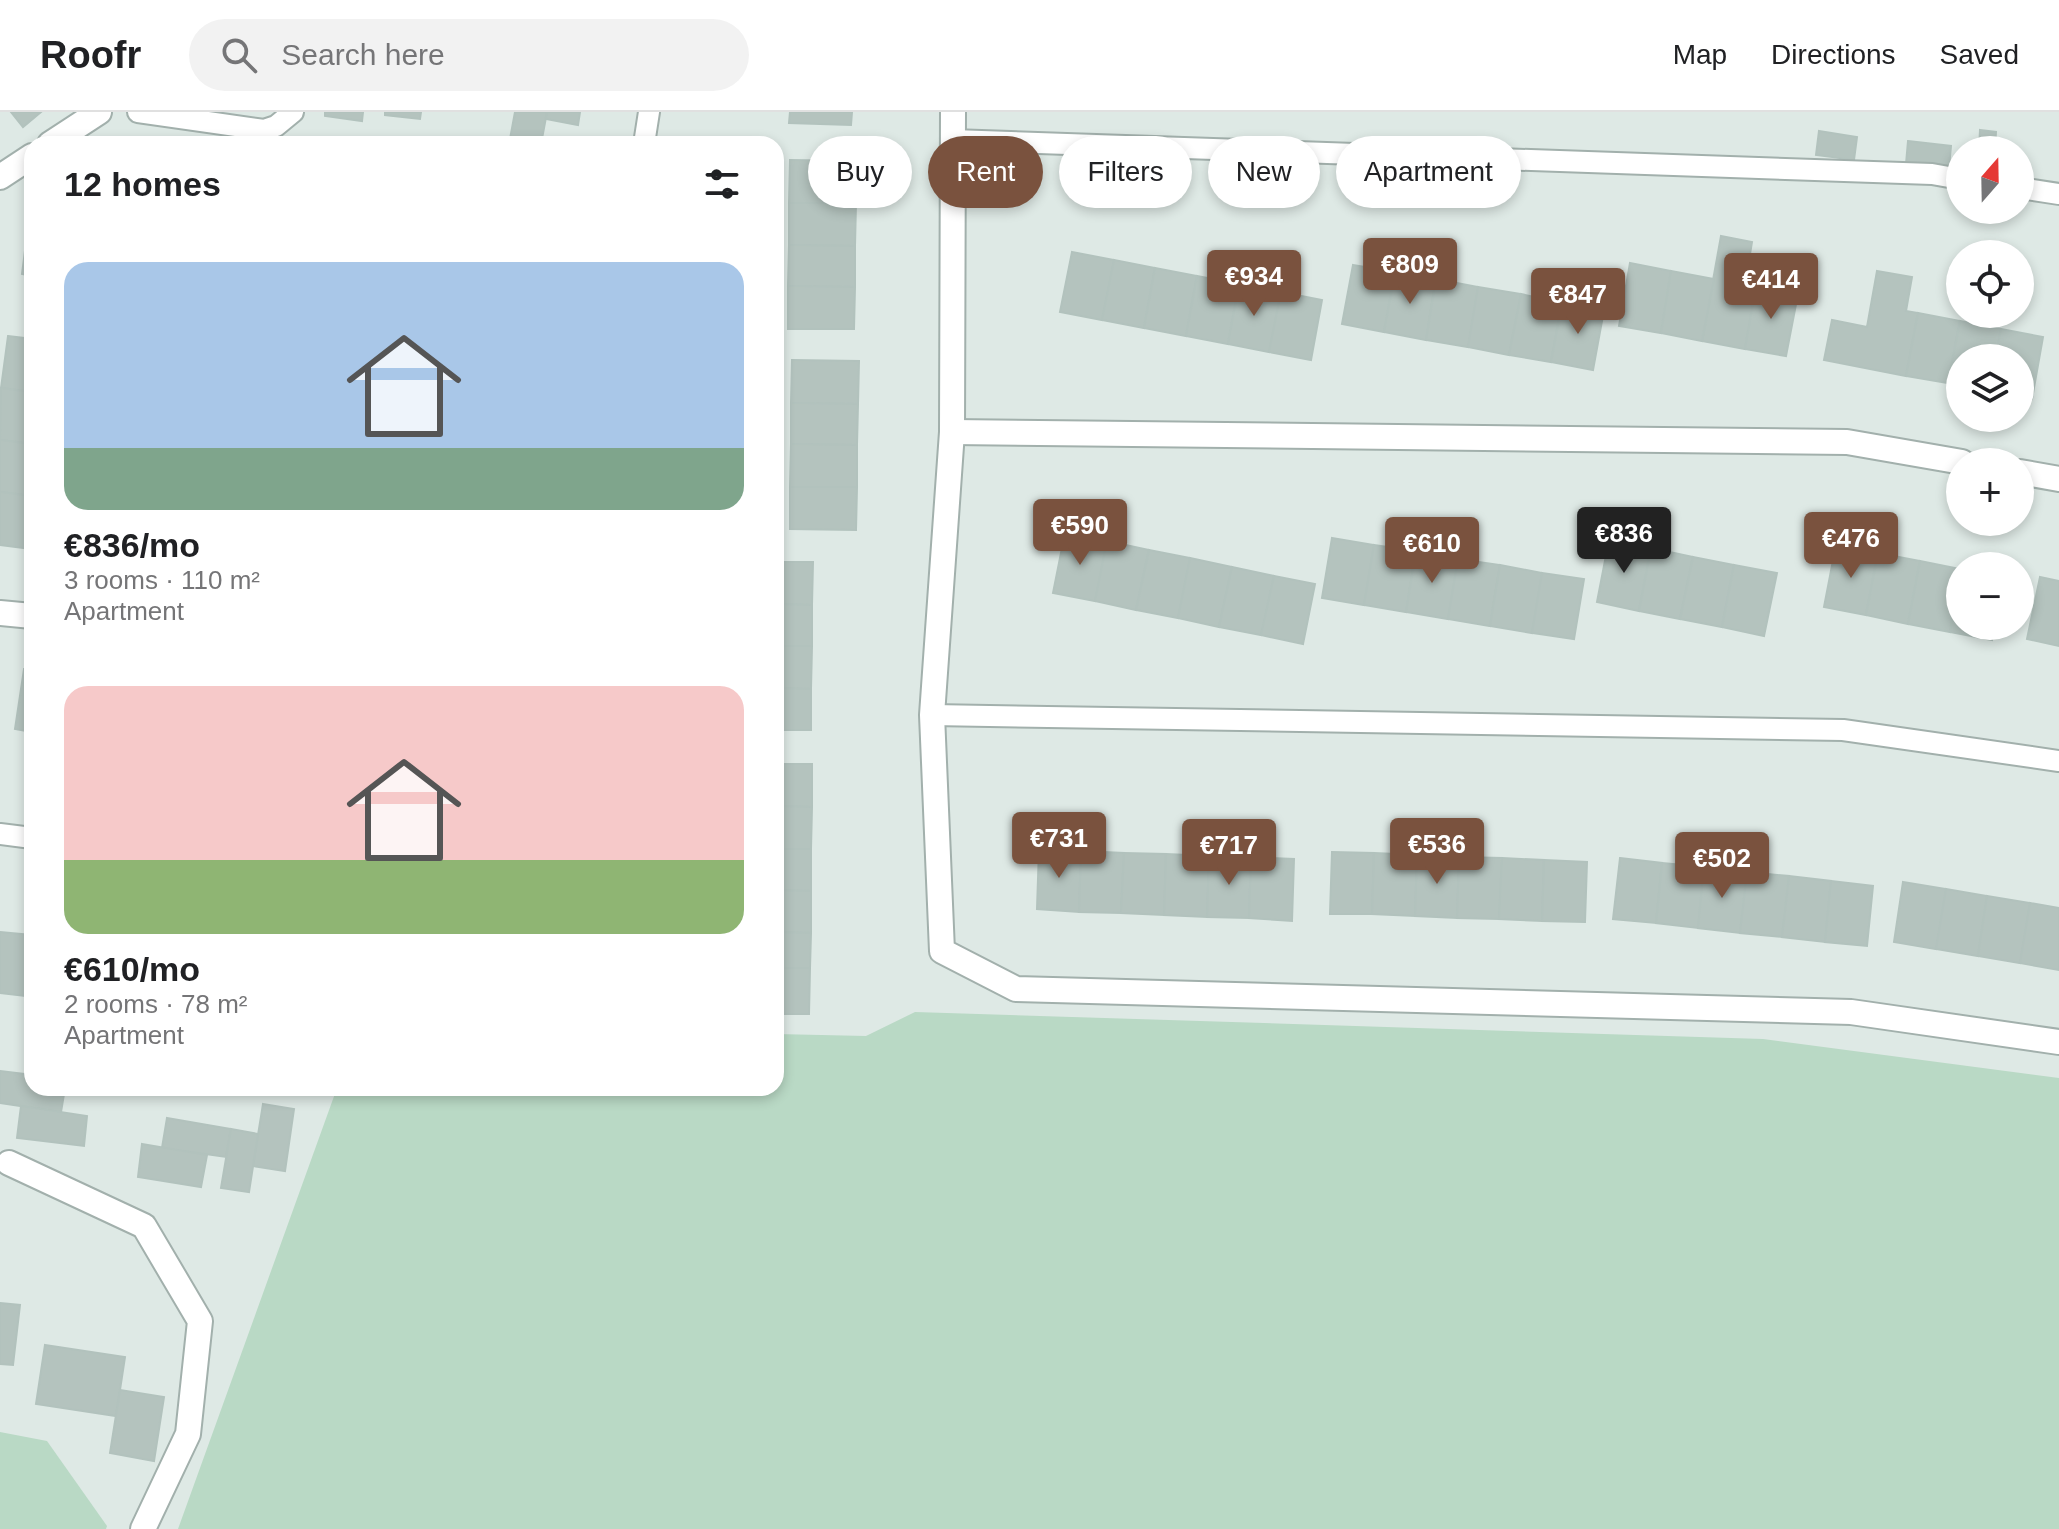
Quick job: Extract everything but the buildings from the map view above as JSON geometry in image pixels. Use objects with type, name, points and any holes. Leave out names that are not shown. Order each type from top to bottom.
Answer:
[{"type":"street","points":[[62,136],[99,112]]},
{"type":"street","points":[[952,136],[953,112]]},
{"type":"street","points":[[0,177],[24,161]]},
{"type":"street","points":[[952,208],[952,432],[932,715],[942,951],[1016,989],[1851,1012],[2059,1042]]},
{"type":"street","points":[[952,432],[1847,442],[1946,459]]},
{"type":"street","points":[[2034,475],[2059,479]]},
{"type":"street","points":[[0,613],[24,615]]},
{"type":"street","points":[[9,1163],[144,1226],[200,1321],[188,1434],[143,1529]]},
{"type":"lane","points":[[138,112],[264,130],[276,126],[293,112]]},
{"type":"lane","points":[[645,136],[649,112]]},
{"type":"lane","points":[[1043,143],[1946,176]]},
{"type":"lane","points":[[2034,190],[2059,194]]},
{"type":"lane","points":[[932,715],[1843,730],[2059,761]]},
{"type":"lane","points":[[0,834],[24,837]]},
{"type":"green space","points":[[915,1012],[1763,1039],[2059,1078],[2059,1529],[178,1529],[334,1096],[784,1096],[784,1034],[866,1036]]},
{"type":"green space","points":[[0,1432],[47,1441],[107,1526],[106,1529],[0,1529]]}]
